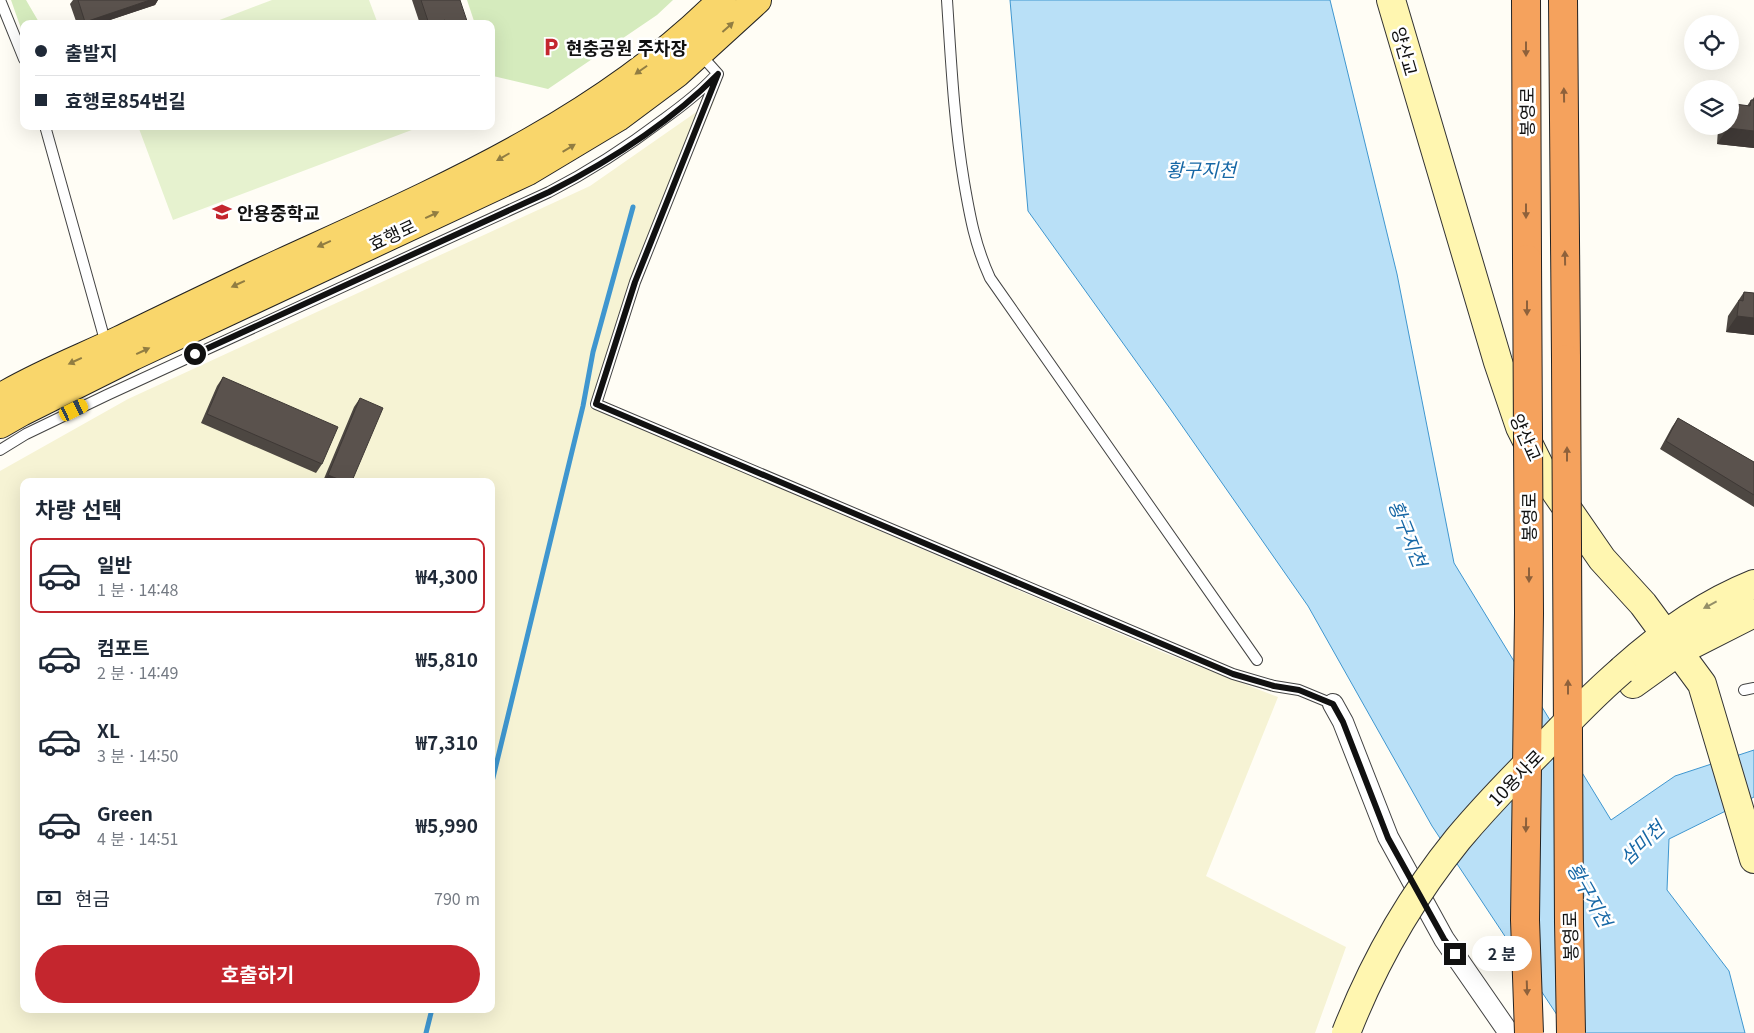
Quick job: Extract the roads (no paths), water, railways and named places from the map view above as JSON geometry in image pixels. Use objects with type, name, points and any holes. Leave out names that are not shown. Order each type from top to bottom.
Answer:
[{"type":"highway","name":"봉영로","points":[[1526,0],[1529,613],[1525,920],[1529,1033]]},
{"type":"highway","name":"봉영로","points":[[1563,0],[1571,1033]]},
{"type":"main road","name":"효행로","points":[[458,192],[496,161],[580,112],[649,64],[693,29],[722,0]]},
{"type":"main road","name":"효행로","points":[[8,406],[106,346],[286,272],[458,192],[528,171],[618,117],[677,73],[757,0]]},
{"type":"main road","name":"효행로","points":[[8,406],[133,356],[286,272]]},
{"type":"street","name":"양산교","points":[[1391,0],[1520,427],[1544,475],[1602,559],[1643,604],[1702,684],[1709,702],[1752,850]]},
{"type":"street","name":"10용사로","points":[[1346,1033],[1367,984],[1403,917],[1429,877],[1458,839],[1496,796],[1593,696],[1627,677],[1672,642],[1696,613],[1752,599]]},
{"type":"street","name":"10용사로","points":[[1363,1033],[1392,970],[1420,922],[1470,851],[1506,808],[1627,677]]},
{"type":"street","points":[[1333,704],[1343,722],[1388,838],[1444,939],[1509,1033]]},
{"type":"lane","points":[[0,0],[20,49]]},
{"type":"lane","points":[[947,0],[957,142],[971,222],[979,254],[990,278],[1257,660]]},
{"type":"lane","points":[[700,53],[718,74]]},
{"type":"lane","points":[[0,450],[26,434],[107,394],[566,184],[590,171],[644,135],[700,92],[718,74]]},
{"type":"lane","points":[[718,74],[635,282],[596,404],[1233,674],[1274,686],[1299,690],[1333,704]]},
{"type":"lane","points":[[46,130],[106,346]]},
{"type":"water","name":"황구지천","points":[[1010,0],[1330,0],[1397,274],[1454,563],[1611,820],[1675,776],[1754,750],[1754,797],[1669,839],[1667,890],[1729,971],[1745,1033],[1569,1033],[1432,826],[1308,606],[1171,410],[1028,211]]},
{"type":"waterway","points":[[495,769],[583,406],[593,352],[633,207]]},
{"type":"waterway","points":[[426,1033],[431,1013]]},
{"type":"place","name":"현충공원 주차장","points":[[551,47]]},
{"type":"place","name":"안용중학교","points":[[222,212]]},
{"type":"water label","name":"삼미천","points":[[1641,842]]}]
